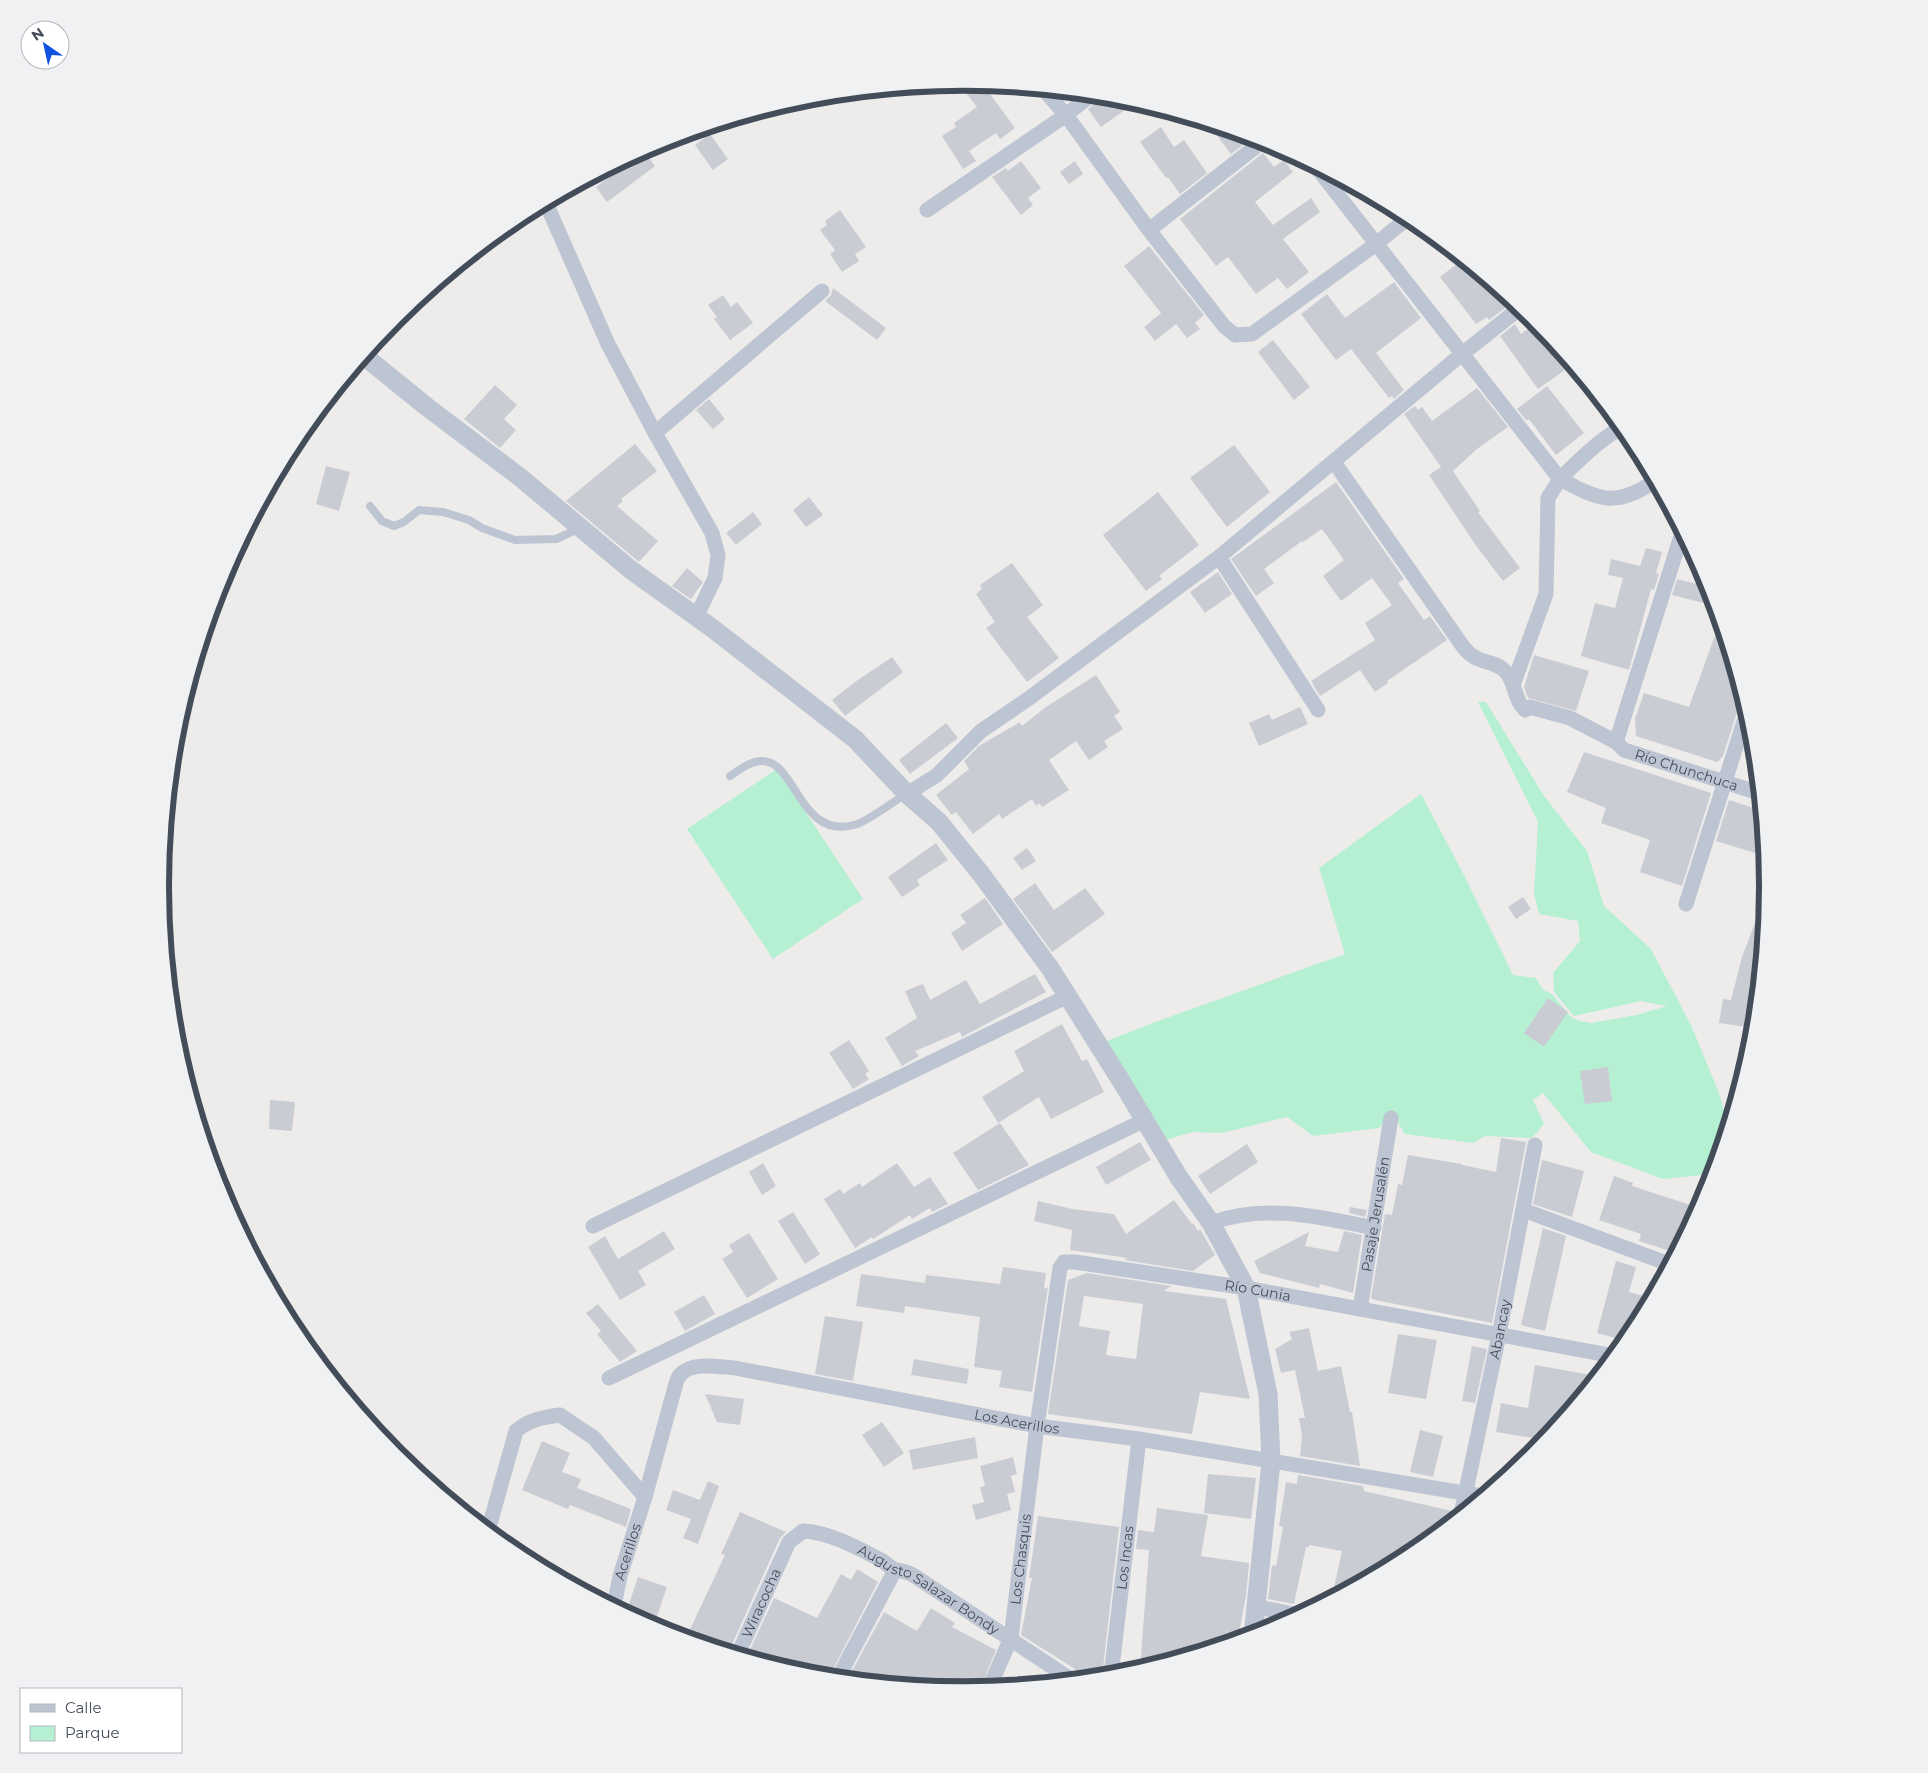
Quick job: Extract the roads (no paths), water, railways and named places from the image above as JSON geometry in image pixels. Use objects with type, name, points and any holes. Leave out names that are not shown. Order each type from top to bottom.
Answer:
[{"type":"street","points":[[1050,96],[1066,114],[1149,230],[1224,326],[1235,335],[1252,334],[1376,244],[1402,223]]},
{"type":"street","points":[[927,210],[1083,101]]},
{"type":"street","points":[[1149,230],[1255,147]]},
{"type":"street","points":[[1324,178],[1560,479],[1590,496],[1614,500],[1639,492],[1650,484]]},
{"type":"street","points":[[549,209],[608,344],[655,433],[712,533],[718,555],[715,578],[696,617]]},
{"type":"street","points":[[655,433],[822,292]]},
{"type":"street","points":[[906,794],[937,775],[981,731],[1028,699],[1219,557],[1514,313]]},
{"type":"street","points":[[368,360],[521,478],[631,570],[696,617],[855,739],[906,794],[939,822],[981,874],[1068,996],[1143,1121],[1211,1223],[1246,1288],[1268,1394],[1271,1462],[1254,1626]]},
{"type":"street","points":[[1514,685],[1546,594],[1548,498],[1560,479],[1586,453],[1615,431]]},
{"type":"street","points":[[1334,462],[1464,648],[1474,658],[1499,666],[1509,676],[1514,685]]},
{"type":"street","points":[[1616,742],[1680,541]]},
{"type":"street","points":[[1219,557],[1318,710]]},
{"type":"street","name":"Río Chunchuca","points":[[1514,685],[1519,703],[1525,710],[1530,707],[1570,718],[1616,742],[1624,750],[1753,791]]},
{"type":"street","points":[[1686,904],[1743,725]]},
{"type":"street","points":[[593,1226],[1068,996]]},
{"type":"street","name":"Pasaje Jerusalén","points":[[1360,1309],[1391,1118]]},
{"type":"street","points":[[609,1378],[1143,1121]]},
{"type":"street","name":"Abancay","points":[[1463,1504],[1536,1145]]},
{"type":"street","points":[[1523,1210],[1664,1262]]},
{"type":"street","points":[[1211,1223],[1225,1218],[1278,1213],[1321,1217],[1374,1228]]},
{"type":"street","name":"Río Cunia","points":[[1037,1426],[1060,1268],[1064,1262],[1075,1262],[1246,1288],[1606,1355]]},
{"type":"street","name":"Los Acerillos","points":[[645,1497],[670,1400],[680,1375],[691,1369],[707,1366],[735,1368],[1037,1426],[1139,1439],[1475,1495]]},
{"type":"street","points":[[490,1524],[516,1431],[524,1424],[546,1417],[560,1415],[594,1438],[645,1497]]},
{"type":"street","name":"Los Chasquis","points":[[992,1681],[1011,1638],[1037,1426]]},
{"type":"street","name":"Los Incas","points":[[1112,1667],[1139,1439]]},
{"type":"street","name":"Acerillos","points":[[615,1601],[620,1576],[645,1497]]},
{"type":"street","name":"Augusto Salazar Bondy","points":[[786,1552],[789,1542],[803,1531],[825,1533],[883,1561],[895,1570],[907,1571],[913,1574],[1065,1675]]},
{"type":"street","name":"Wiracocha","points":[[740,1650],[786,1552]]},
{"type":"street","points":[[841,1672],[895,1570]]},
{"type":"street","points":[[1257,1607],[1287,1613]]},
{"type":"lane","points":[[370,506],[382,521],[394,526],[404,522],[419,510],[443,512],[469,520],[482,528],[515,540],[556,539],[580,528]]},
{"type":"lane","points":[[730,776],[750,764],[761,761],[772,763],[785,776],[816,819],[836,826],[854,825],[906,794]]}]
